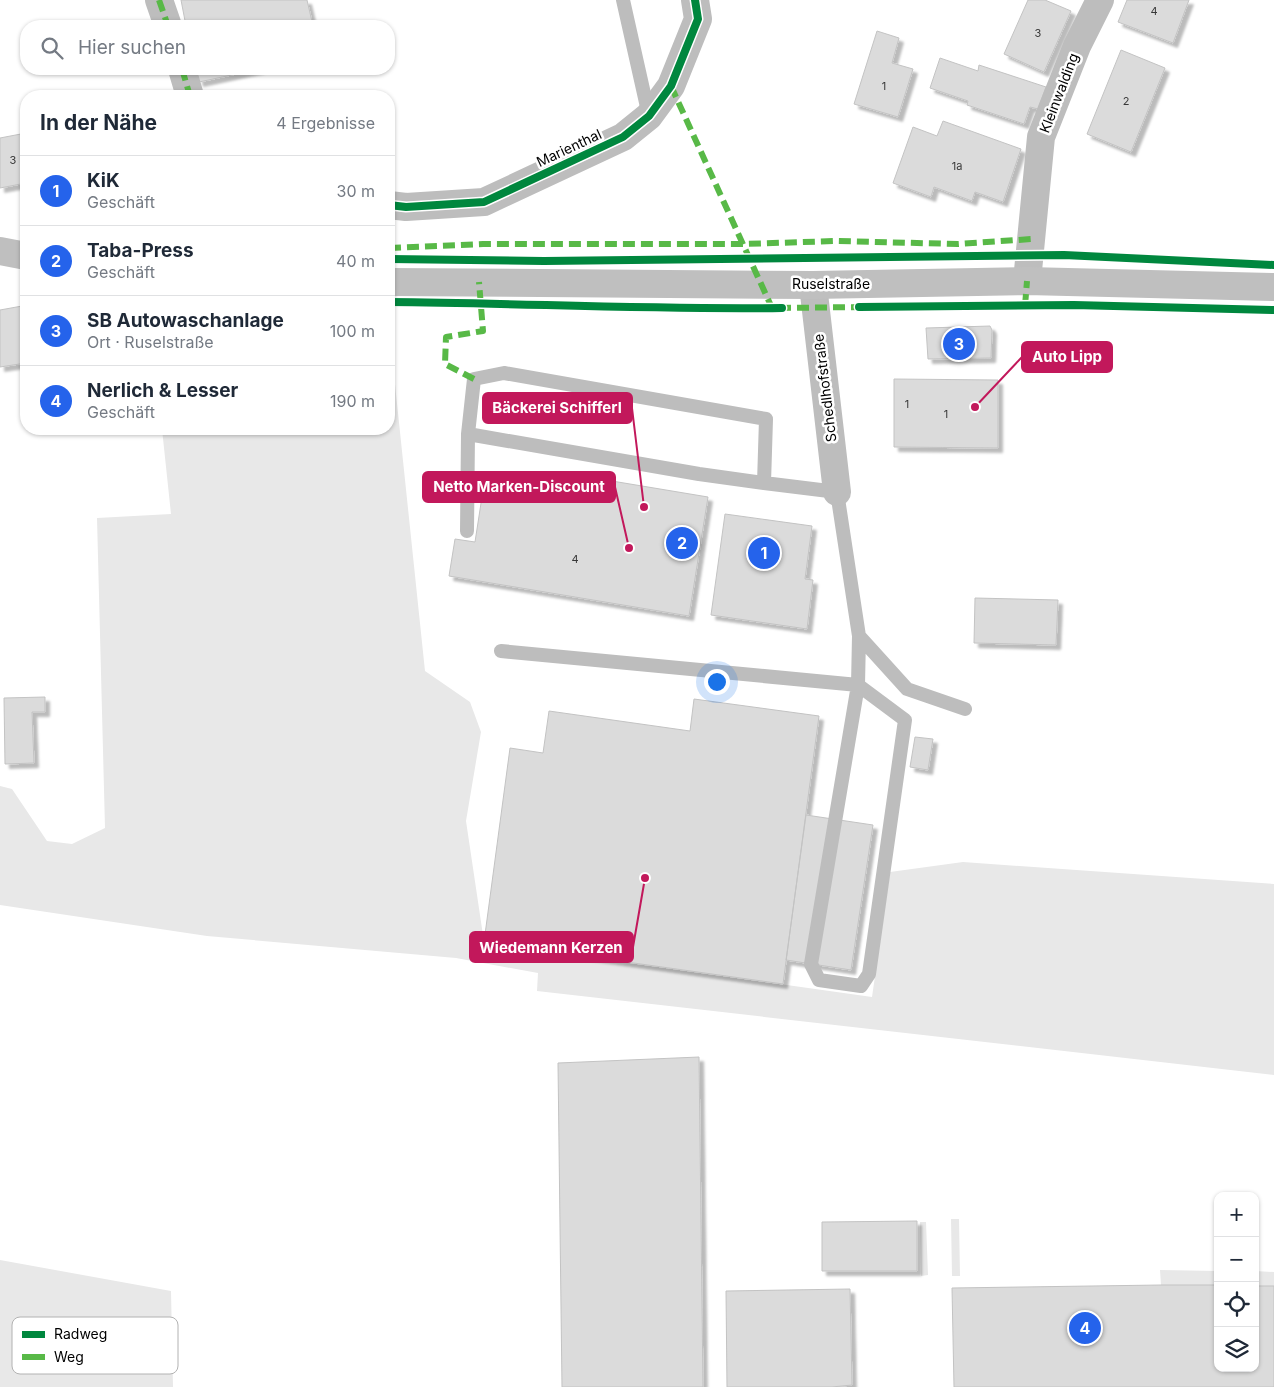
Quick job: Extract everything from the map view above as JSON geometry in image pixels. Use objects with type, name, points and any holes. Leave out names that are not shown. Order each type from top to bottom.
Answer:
[{"type":"main road","points":[[0,251],[20,255]]},
{"type":"main road","name":"Ruselstraße","points":[[395,282],[813,285],[1027,281],[1274,287]]},
{"type":"street","points":[[159,0],[166,20]]},
{"type":"street","name":"Kleinwalding","points":[[1027,281],[1041,137],[1077,46],[1100,0]]},
{"type":"street","name":"Marienthal","points":[[395,206],[406,207],[484,202],[623,137],[649,116],[671,86],[699,6]]},
{"type":"street","points":[[184,75],[188,90]]},
{"type":"street","name":"Schedlhofstraße","points":[[813,285],[837,492]]},
{"type":"lane","points":[[623,0],[649,116]]},
{"type":"lane","points":[[467,531],[468,434],[474,379],[504,373],[766,419],[764,483]]},
{"type":"lane","points":[[468,434],[764,483],[837,492],[859,636],[858,685],[811,964],[819,980],[861,986],[869,974],[905,720],[858,685],[501,651]]},
{"type":"lane","points":[[859,636],[907,689],[965,709]]},
{"type":"shaded area","points":[[395,384],[425,671],[470,702],[481,732],[466,821],[484,942],[872,997],[890,872],[963,862],[1274,884],[1274,1075],[537,991],[538,973],[456,958],[207,936],[0,905],[0,786],[12,789],[47,841],[72,844],[105,828],[97,518],[171,514],[163,435],[395,435]]},
{"type":"shaded area","points":[[951,1219],[959,1219],[960,1276],[952,1276]]},
{"type":"shaded area","points":[[920,1222],[926,1222],[928,1275],[921,1276]]},
{"type":"shaded area","points":[[0,1260],[171,1291],[172,1317],[12,1317],[12,1374],[173,1374],[173,1387],[0,1387]]},
{"type":"shaded area","points":[[1160,1270],[1214,1271],[1214,1285],[1161,1285]]},
{"type":"shaded area","points":[[1259,1271],[1274,1272],[1274,1286],[1259,1286]]},
{"type":"building","points":[[181,0],[307,0],[312,20],[185,20]]},
{"type":"building","points":[[1028,0],[1045,0],[1071,11],[1044,72],[1004,54]]},
{"type":"building","points":[[1127,0],[1189,0],[1173,43],[1118,22]]},
{"type":"building","points":[[877,31],[899,38],[892,63],[913,69],[898,117],[854,104]]},
{"type":"building","points":[[1121,50],[1165,68],[1131,152],[1087,134]]},
{"type":"building","points":[[940,58],[978,71],[979,65],[1046,87],[1038,109],[1030,107],[1024,124],[967,105],[968,101],[930,88]]},
{"type":"building","points":[[197,75],[232,75],[199,82]]},
{"type":"building","points":[[943,121],[1021,149],[1003,202],[975,192],[972,201],[934,187],[931,197],[893,183],[913,127],[937,136]]},
{"type":"building","points":[[20,134],[20,184],[0,188],[0,138]]},
{"type":"building","points":[[20,306],[20,364],[0,367],[0,310]]},
{"type":"building","points":[[990,326],[992,330],[991,358],[928,359],[926,328]]},
{"type":"building","points":[[894,379],[998,380],[998,448],[894,447]]},
{"type":"building","points":[[594,478],[708,497],[689,616],[449,576],[455,539],[475,542],[484,484],[590,502]]},
{"type":"building","points":[[725,514],[812,526],[805,579],[813,580],[807,629],[711,615]]},
{"type":"building","points":[[975,598],[1058,600],[1056,645],[974,643]]},
{"type":"building","points":[[45,697],[45,712],[32,712],[34,763],[5,764],[4,698]]},
{"type":"building","points":[[694,699],[819,716],[783,984],[484,942],[510,748],[543,753],[549,711],[690,731]]},
{"type":"building","points":[[915,737],[933,739],[928,770],[910,767]]},
{"type":"building","points":[[806,815],[873,825],[851,970],[786,960]]},
{"type":"building","points":[[699,1057],[703,1387],[562,1387],[558,1063]]},
{"type":"building","points":[[917,1221],[917,1271],[822,1271],[822,1222]]},
{"type":"building","points":[[1214,1285],[1214,1372],[1259,1372],[1259,1286],[1274,1286],[1274,1387],[954,1387],[952,1288]]},
{"type":"building","points":[[850,1289],[852,1385],[832,1387],[727,1387],[726,1291]]},
{"type":"marked path","points":[[159,0],[166,20]]},
{"type":"marked path","points":[[184,75],[188,90]]},
{"type":"marked path","points":[[671,86],[772,308]]},
{"type":"marked path","points":[[395,248],[483,244],[742,244],[836,241],[958,244],[1032,239]]},
{"type":"marked path","points":[[1025,306],[1027,281]]},
{"type":"marked path","points":[[474,379],[445,364],[446,337],[483,331],[479,282]]},
{"type":"marked path","points":[[779,308],[864,307]]},
{"type":"cycle path","points":[[395,206],[406,207],[484,202],[623,137],[649,116],[671,86],[698,19],[695,0]]},
{"type":"cycle path","points":[[395,259],[544,261],[1064,255],[1274,265]]},
{"type":"cycle path","points":[[395,302],[782,308]]},
{"type":"cycle path","points":[[859,307],[1074,305],[1274,310]]},
{"type":"place","name":"SB Autowaschanlage","points":[[959,344]]},
{"type":"place","name":"Auto Lipp","points":[[975,407]]},
{"type":"place","name":"Bäckerei Schifferl","points":[[644,507]]},
{"type":"place","name":"Taba-Press","points":[[682,543]]},
{"type":"place","name":"Netto Marken-Discount","points":[[629,548]]},
{"type":"place","name":"KiK","points":[[764,553]]},
{"type":"place","name":"Wiedemann Kerzen","points":[[645,878]]},
{"type":"place","name":"Nerlich & Lesser","points":[[1085,1328]]}]
